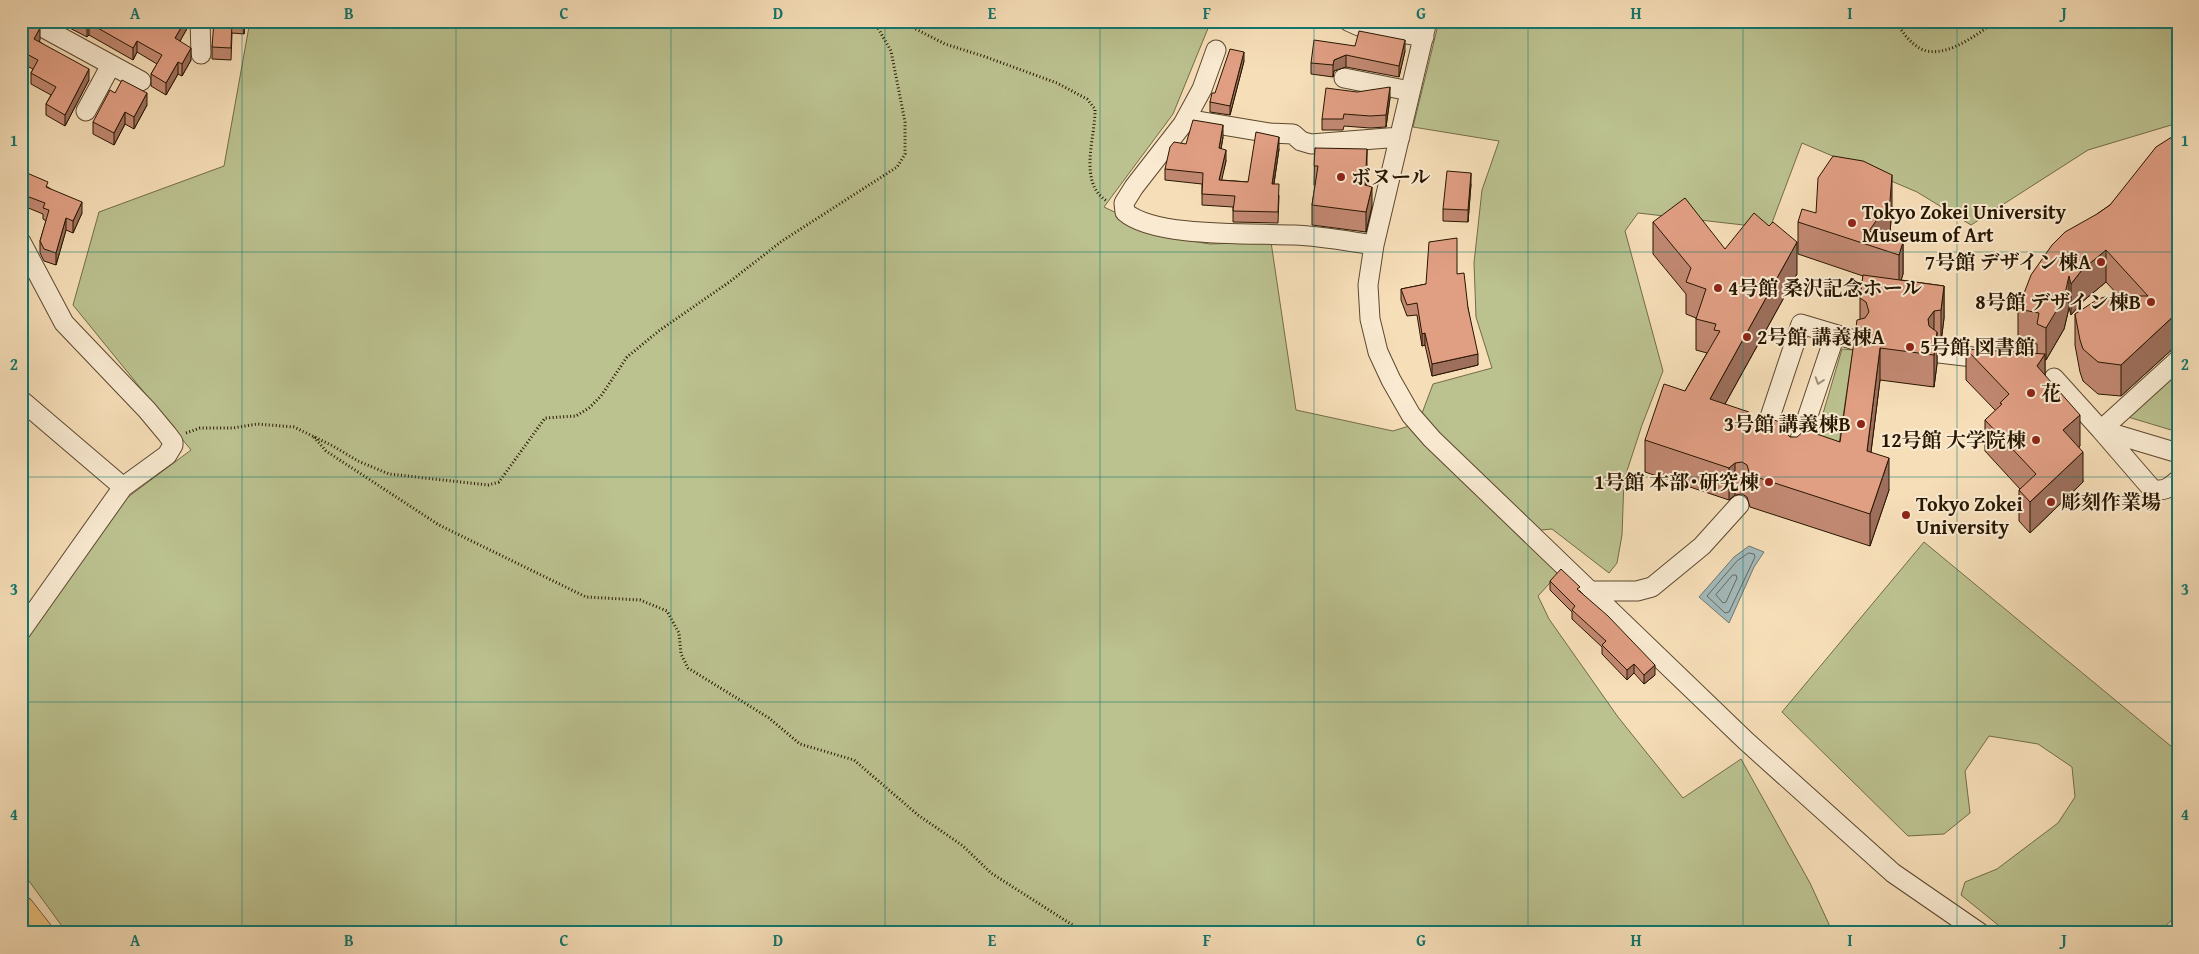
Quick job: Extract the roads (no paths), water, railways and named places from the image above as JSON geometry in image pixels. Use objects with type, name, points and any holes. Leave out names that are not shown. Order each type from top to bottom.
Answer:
[{"type":"highway","points":[[21,910],[39,933]]},
{"type":"street","points":[[31,21],[141,81]]},
{"type":"street","points":[[200,21],[201,54]]},
{"type":"street","points":[[1348,21],[1359,26],[1426,29],[1374,245],[1368,285],[1368,303],[1374,337],[1391,380],[1411,415],[1432,439],[1746,741],[1893,873],[1980,933]]},
{"type":"street","points":[[1216,50],[1202,89],[1186,118],[1134,187],[1126,199],[1123,208],[1136,219],[1172,229],[1296,235],[1374,245]]},
{"type":"street","points":[[86,111],[111,65]]},
{"type":"street","points":[[1344,78],[1410,91]]},
{"type":"street","points":[[1186,118],[1270,133],[1293,134],[1300,141],[1311,144],[1400,137]]},
{"type":"street","points":[[21,242],[64,322],[146,410],[173,442],[172,450],[167,455],[123,487],[21,631]]},
{"type":"street","points":[[1760,447],[1801,324],[1858,341]]},
{"type":"street","points":[[1794,458],[1835,334]]},
{"type":"street","points":[[1939,353],[2011,362]]},
{"type":"street","points":[[2101,430],[2178,360]]},
{"type":"street","points":[[2054,378],[2152,489],[2160,491],[2167,489],[2178,480]]},
{"type":"street","points":[[21,400],[123,487]]},
{"type":"street","points":[[2101,430],[2178,453]]},
{"type":"street","points":[[1593,592],[1618,592],[1652,587],[1702,546],[1739,505]]},
{"type":"water","points":[[1749,546],[1764,552],[1754,567],[1729,623],[1699,597],[1734,557]]},
{"type":"place","name":"ボヌール","points":[[1341,177]]},
{"type":"place","name":"Tokyo Zokei University Museum of Art","points":[[1852,223]]},
{"type":"place","name":"7号館 デザイン棟A","points":[[2101,262]]},
{"type":"place","name":"4号館 桑沢記念ホール","points":[[1718,288]]},
{"type":"place","name":"8号館 デザイン棟B","points":[[2151,302]]},
{"type":"place","name":"2号館 講義棟A","points":[[1747,337]]},
{"type":"place","name":"5号館 図書館","points":[[1910,347]]},
{"type":"place","name":"花","points":[[2031,393]]},
{"type":"place","name":"3号館 講義棟B","points":[[1861,424]]},
{"type":"place","name":"12号館 大学院棟","points":[[2036,440]]},
{"type":"place","name":"1号館 本部･研究棟","points":[[1769,482]]},
{"type":"place","name":"彫刻作業場","points":[[2051,502]]},
{"type":"place","name":"Tokyo Zokei University","points":[[1906,515]]}]
